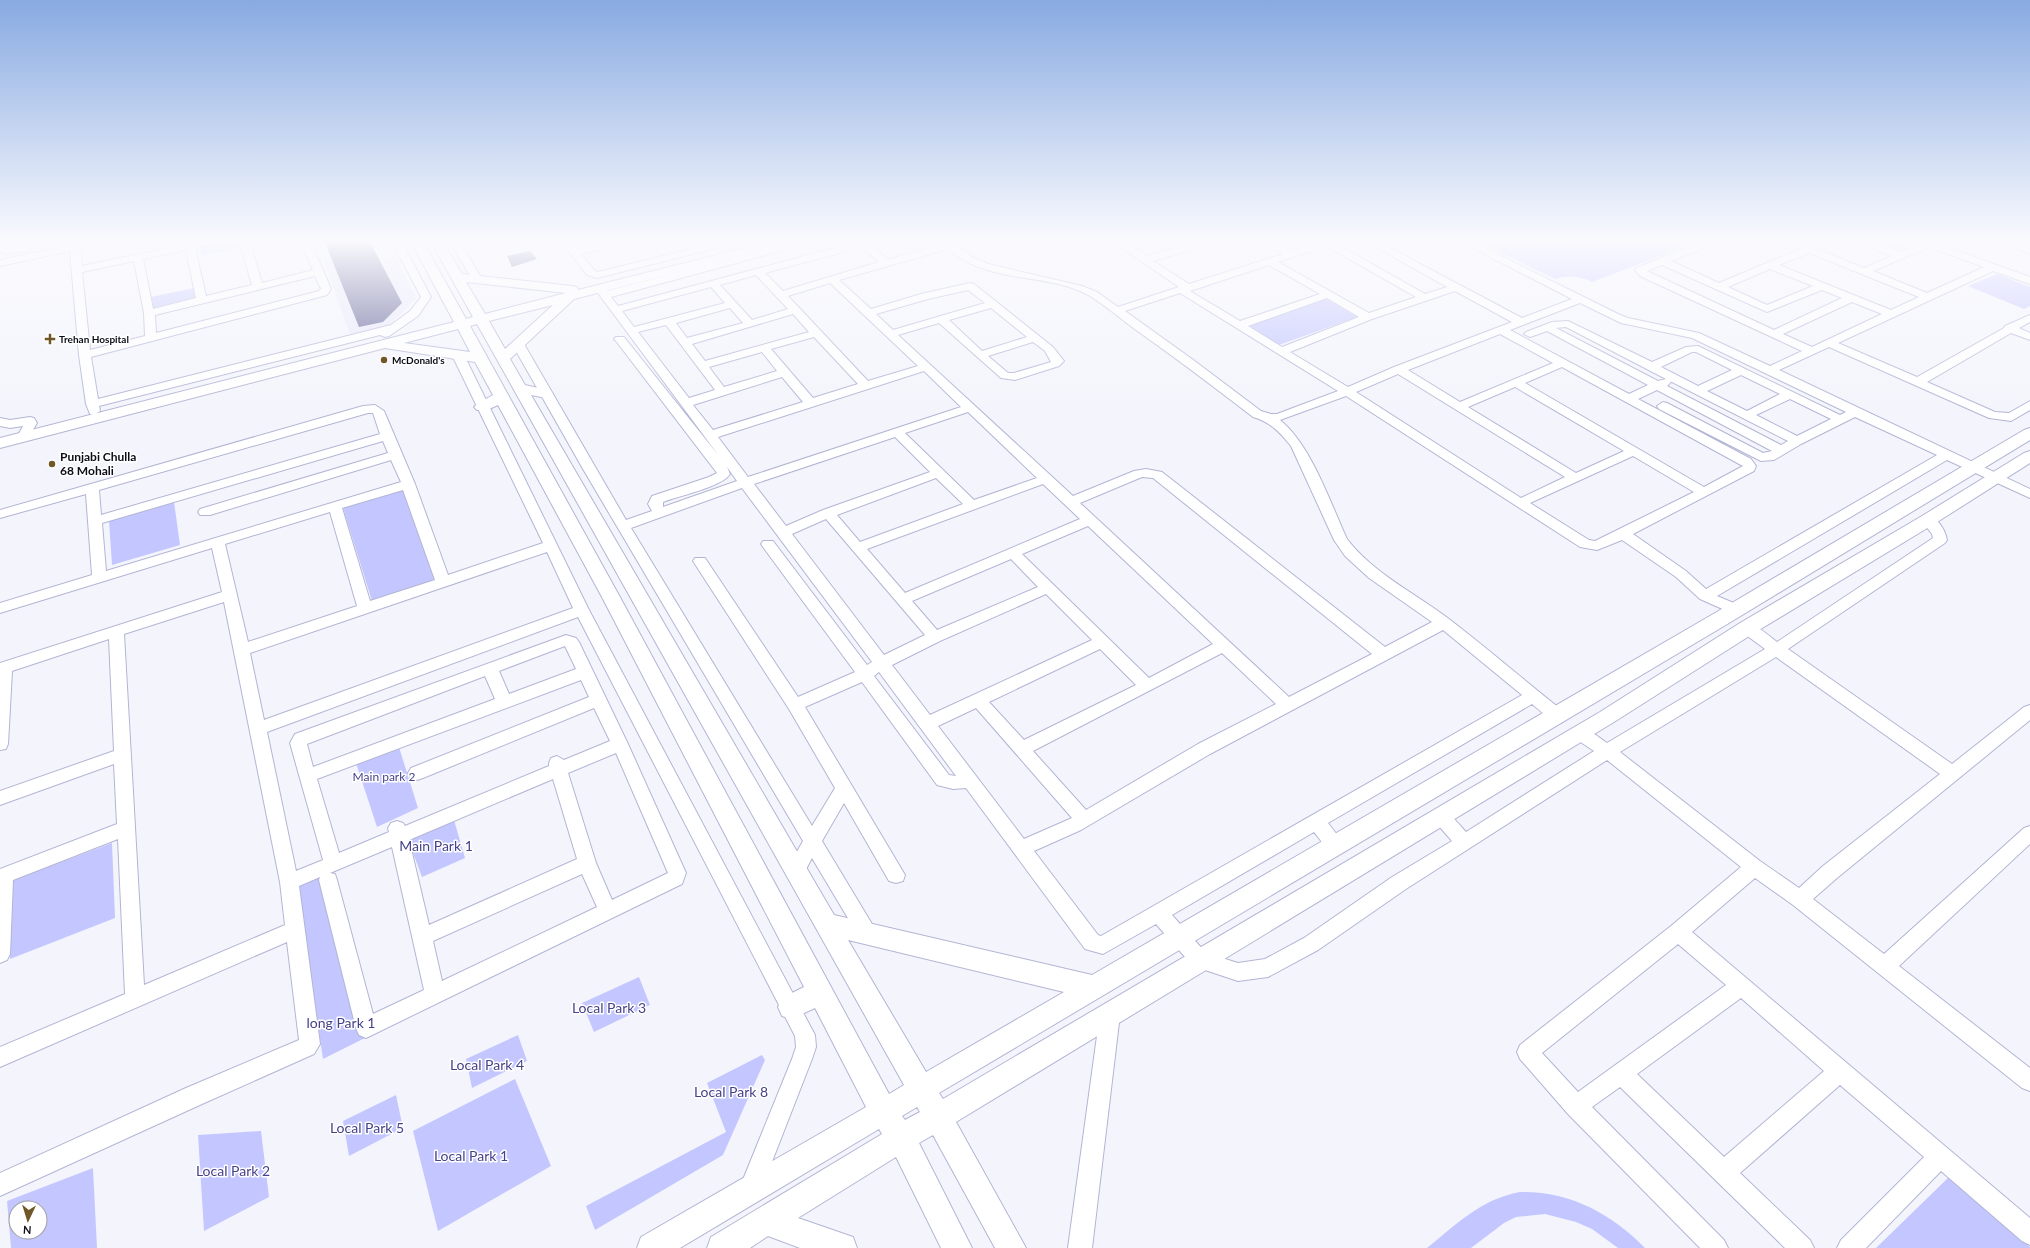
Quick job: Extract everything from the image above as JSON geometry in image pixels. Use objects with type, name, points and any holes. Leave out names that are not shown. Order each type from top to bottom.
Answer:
[{"type":"main road","points":[[456,298],[502,358],[520,388],[921,1091],[938,1117],[1011,1248]]},
{"type":"main road","points":[[463,298],[481,358],[612,599],[883,1111],[901,1138],[958,1248]]},
{"type":"main road","points":[[0,435],[25,432],[550,298]]},
{"type":"main road","points":[[502,358],[566,298]]},
{"type":"main road","points":[[0,443],[25,432],[93,408],[379,342],[481,358]]},
{"type":"main road","points":[[520,388],[546,394]]},
{"type":"main road","points":[[482,407],[502,397]]},
{"type":"main road","points":[[652,1248],[1557,716],[2030,433]]},
{"type":"main road","points":[[722,1248],[901,1138],[1658,686],[1747,628],[1928,520],[2030,456]]},
{"type":"main road","points":[[1557,716],[1579,732]]},
{"type":"main road","points":[[1416,798],[1440,817]]},
{"type":"main road","points":[[826,924],[1096,988]]},
{"type":"main road","points":[[791,1007],[820,992]]},
{"type":"main road","points":[[766,1221],[842,1248]]},
{"type":"street","points":[[80,298],[85,355],[93,408],[393,328]]},
{"type":"street","points":[[146,298],[151,338]]},
{"type":"street","points":[[149,313],[210,298]]},
{"type":"street","points":[[85,355],[303,298]]},
{"type":"street","points":[[379,342],[393,328],[418,309],[423,304],[425,298]]},
{"type":"street","points":[[607,298],[1092,943],[1103,945],[1533,696]]},
{"type":"street","points":[[615,310],[658,298]]},
{"type":"street","points":[[727,298],[750,324]]},
{"type":"street","points":[[784,298],[866,386]]},
{"type":"street","points":[[853,298],[1288,705]]},
{"type":"street","points":[[869,313],[918,298]]},
{"type":"street","points":[[941,319],[1005,376],[1011,378],[1058,362],[1058,359],[1035,338],[985,298]]},
{"type":"street","points":[[1099,298],[1188,360],[1257,414],[1270,418],[1287,432],[1297,445],[1341,540],[1349,553],[1364,566],[1443,623],[1557,716]]},
{"type":"street","points":[[1118,310],[1156,298]]},
{"type":"street","points":[[1199,298],[1520,503],[1591,546],[1597,546],[1623,534],[1749,468],[1750,466],[1501,330]]},
{"type":"street","points":[[1240,325],[1317,298]]},
{"type":"street","points":[[1336,298],[1368,317]]},
{"type":"street","points":[[1281,351],[1368,317],[1424,298]]},
{"type":"street","points":[[1477,298],[1521,322]]},
{"type":"street","points":[[1697,298],[1812,351]]},
{"type":"street","points":[[1744,298],[1768,309]]},
{"type":"street","points":[[1745,320],[1794,298]]},
{"type":"street","points":[[1774,334],[1850,298]]},
{"type":"street","points":[[1852,298],[1892,314]]},
{"type":"street","points":[[1770,370],[1924,298]]},
{"type":"street","points":[[1270,418],[1279,417],[1347,392],[1398,369],[1581,299],[1625,321],[1695,335],[2030,494]]},
{"type":"street","points":[[631,331],[732,304]]},
{"type":"street","points":[[890,334],[992,304]]},
{"type":"street","points":[[685,342],[795,310]]},
{"type":"street","points":[[1918,381],[2009,328],[2030,318]]},
{"type":"street","points":[[669,321],[722,392]]},
{"type":"street","points":[[1797,441],[1653,366],[1568,324],[1560,323],[1530,334],[1640,394],[1761,457],[1770,457],[1797,441],[1855,412]]},
{"type":"street","points":[[1547,327],[1780,450]]},
{"type":"street","points":[[2009,328],[2030,337]]},
{"type":"street","points":[[703,365],[817,333]]},
{"type":"street","points":[[980,355],[1035,338]]},
{"type":"street","points":[[620,339],[720,466],[724,474],[714,480],[657,499],[655,504],[660,513]]},
{"type":"street","points":[[1829,343],[1999,417],[2011,417],[2030,405]]},
{"type":"street","points":[[518,344],[623,526],[868,934]]},
{"type":"street","points":[[630,351],[643,347]]},
{"type":"street","points":[[764,348],[811,403]]},
{"type":"street","points":[[1653,366],[1694,349],[1702,351],[1840,419]]},
{"type":"street","points":[[458,355],[582,610],[805,1035],[806,1047],[749,1190]]},
{"type":"street","points":[[1460,406],[1562,363]]},
{"type":"street","points":[[710,435],[925,367]]},
{"type":"street","points":[[1398,369],[1574,477]]},
{"type":"street","points":[[1699,390],[1741,370]]},
{"type":"street","points":[[686,403],[785,372]]},
{"type":"street","points":[[1628,399],[1676,378]]},
{"type":"street","points":[[1517,383],[1704,492]]},
{"type":"street","points":[[1747,415],[1790,394]]},
{"type":"street","points":[[623,526],[746,482],[969,408]]},
{"type":"street","points":[[0,514],[367,409],[375,409],[378,411],[408,484],[443,582]]},
{"type":"street","points":[[0,422],[10,424],[30,421],[31,423],[25,432]]},
{"type":"street","points":[[897,432],[972,506]]},
{"type":"street","points":[[94,521],[387,436]]},
{"type":"street","points":[[1520,503],[1574,477],[1634,451]]},
{"type":"street","points":[[205,512],[395,455]]},
{"type":"street","points":[[1705,596],[1947,455]]},
{"type":"street","points":[[784,532],[828,513],[938,473]]},
{"type":"street","points":[[1070,502],[1140,474],[1146,473],[1157,476],[1384,654]]},
{"type":"street","points":[[859,547],[1045,479]]},
{"type":"street","points":[[0,608],[408,484]]},
{"type":"street","points":[[92,488],[99,578]]},
{"type":"street","points":[[335,506],[365,609]]},
{"type":"street","points":[[828,513],[859,547],[934,637]]},
{"type":"street","points":[[903,599],[1089,520]]},
{"type":"street","points":[[1158,913],[1200,960],[1238,972],[1268,968],[1311,944],[1399,883],[1607,751],[1702,692],[1777,649],[1940,540],[1938,533],[1928,520]]},
{"type":"street","points":[[1623,534],[1681,574],[1705,596],[1736,610]]},
{"type":"street","points":[[0,1185],[194,1096],[307,1048],[310,1041],[288,877],[231,594],[218,542]]},
{"type":"street","points":[[768,544],[944,780],[953,783],[969,781]]},
{"type":"street","points":[[242,650],[550,546]]},
{"type":"street","points":[[1012,552],[1147,686]]},
{"type":"street","points":[[700,561],[795,705],[896,875]]},
{"type":"street","points":[[795,705],[865,674],[882,663],[934,637],[1048,588]]},
{"type":"street","points":[[0,736],[2,668],[231,594]]},
{"type":"street","points":[[258,729],[582,610]]},
{"type":"street","points":[[1020,849],[1084,819],[1204,749],[1443,623]]},
{"type":"street","points":[[1747,628],[1952,774]]},
{"type":"street","points":[[116,631],[128,828],[135,998]]},
{"type":"street","points":[[569,640],[585,672],[618,741],[677,873],[676,878],[435,993],[366,1028],[331,866],[298,743],[300,740],[492,670],[569,640]]},
{"type":"street","points":[[926,724],[1102,642]]},
{"type":"street","points":[[491,644],[492,670],[504,702]]},
{"type":"street","points":[[1022,749],[1147,686],[1224,645]]},
{"type":"street","points":[[473,650],[492,670]]},
{"type":"street","points":[[307,776],[585,672]]},
{"type":"street","points":[[417,773],[598,700]]},
{"type":"street","points":[[978,700],[1084,819]]},
{"type":"street","points":[[1800,899],[1830,872],[2030,711]]},
{"type":"street","points":[[1579,732],[1607,751],[1754,867],[1800,899],[2030,1081]]},
{"type":"street","points":[[288,877],[331,866],[398,832],[618,741]]},
{"type":"street","points":[[0,798],[123,754]]},
{"type":"street","points":[[558,766],[587,863],[608,911]]},
{"type":"street","points":[[795,871],[813,843],[844,788]]},
{"type":"street","points":[[1440,817],[1464,842]]},
{"type":"street","points":[[1316,821],[1336,845]]},
{"type":"street","points":[[0,954],[2,876],[128,828]]},
{"type":"street","points":[[398,832],[435,993]]},
{"type":"street","points":[[1885,966],[2030,833]]},
{"type":"street","points":[[422,938],[587,863]]},
{"type":"street","points":[[1716,1248],[1576,1106],[1527,1052],[1678,932],[1754,867]]},
{"type":"street","points":[[0,1057],[295,930]]},
{"type":"street","points":[[1678,932],[2030,1233]]},
{"type":"street","points":[[1576,1106],[1741,986]]},
{"type":"street","points":[[1080,1248],[1110,1014]]},
{"type":"street","points":[[1724,1172],[1840,1071]]},
{"type":"street","points":[[1622,1073],[1802,1248]]},
{"type":"street","points":[[1849,1248],[1940,1156]]},
{"type":"shaded area","points":[[337,298],[416,298],[389,325],[350,334]]},
{"type":"green space","points":[[151,298],[195,298],[152,308]]},
{"type":"green space","points":[[1324,298],[1357,317],[1279,345],[1247,324]]},
{"type":"green space","points":[[1998,298],[2030,298],[2030,306],[2024,309]]},
{"type":"green space","points":[[403,490],[437,579],[372,601],[343,508]]},
{"type":"green space","points":[[174,502],[180,545],[112,565],[109,521]]},
{"type":"green space","name":"Main park 2","points":[[398,744],[418,808],[377,827],[355,760]]},
{"type":"green space","name":"Main Park 1","points":[[452,813],[465,858],[422,877],[406,834]]},
{"type":"green space","points":[[112,843],[115,918],[10,959],[13,880]]},
{"type":"green space","name":"long Park 1","points":[[329,867],[367,1037],[323,1059],[296,881]]},
{"type":"green space","name":"Local Park 3","points":[[639,977],[650,1005],[594,1032],[582,1003]]},
{"type":"green space","name":"Local Park 4","points":[[518,1035],[527,1061],[472,1088],[466,1059]]},
{"type":"green space","name":"Local Park 8","points":[[762,1055],[765,1060],[723,1155],[595,1230],[586,1206],[726,1132],[707,1083]]},
{"type":"green space","name":"Local Park 1","points":[[515,1079],[551,1166],[438,1231],[413,1131]]},
{"type":"green space","name":"Local Park 5","points":[[396,1095],[403,1128],[349,1156],[343,1121]]},
{"type":"green space","name":"Local Park 2","points":[[261,1131],[269,1197],[204,1231],[198,1135]]},
{"type":"green space","points":[[93,1168],[97,1248],[11,1248],[10,1240],[48,1240],[48,1200],[10,1200]]},
{"type":"green space","points":[[1950,1176],[2030,1247],[2030,1248],[1876,1248]]},
{"type":"green space","points":[[1520,1192],[1555,1195],[1588,1206],[1618,1224],[1645,1248],[1618,1248],[1592,1229],[1576,1222],[1545,1214],[1516,1217],[1504,1223],[1471,1248],[1427,1248],[1481,1206],[1506,1195]]},
{"type":"building","points":[[347,298],[400,298],[402,303],[383,322],[359,327]]},
{"type":"place","name":"Trehan Hospital","points":[[50,339]]},
{"type":"place","name":"McDonald's","points":[[384,360]]},
{"type":"place","name":"Punjabi Chulla 68 Mohali","points":[[52,464]]}]
